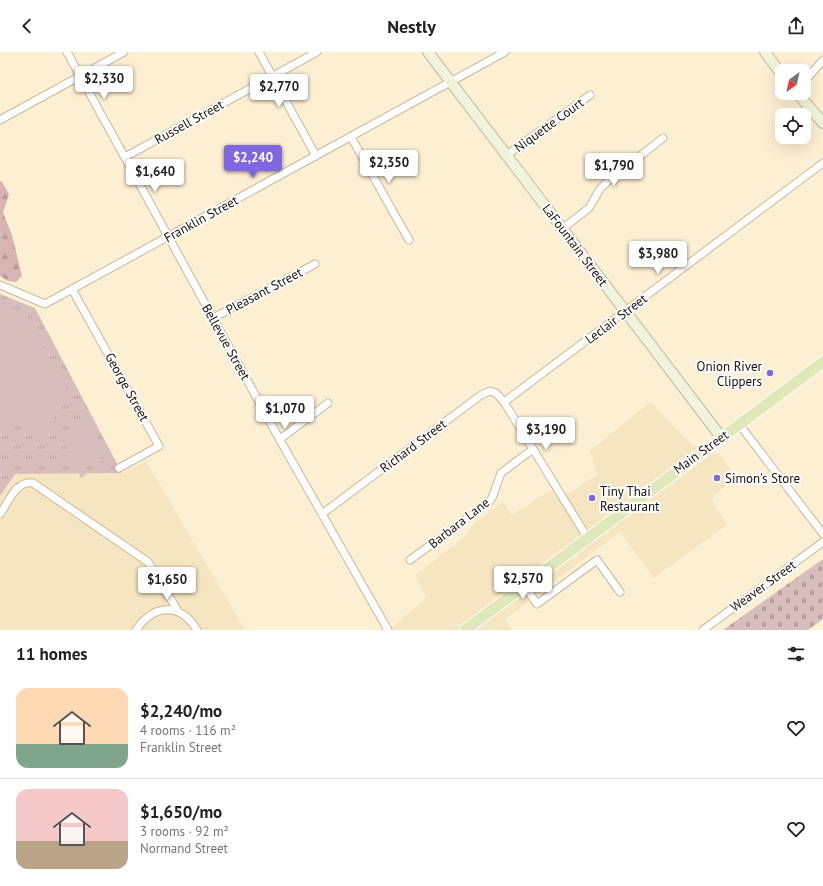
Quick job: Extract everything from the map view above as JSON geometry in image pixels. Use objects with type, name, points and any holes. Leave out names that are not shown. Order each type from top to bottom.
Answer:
[{"type":"main road","name":"Main Street","points":[[465,630],[587,537],[823,362]]},
{"type":"street","name":"Bellevue Street","points":[[67,52],[168,238],[388,630]]},
{"type":"street","points":[[0,120],[124,52]]},
{"type":"street","points":[[259,52],[316,156]]},
{"type":"street","name":"Russell Street","points":[[125,157],[317,52]]},
{"type":"street","name":"LaFountain Street","points":[[428,52],[721,437]]},
{"type":"street","name":"Franklin Street","points":[[0,285],[45,304],[168,238],[505,52]]},
{"type":"street","points":[[765,52],[775,66]]},
{"type":"street","points":[[811,74],[823,60]]},
{"type":"street","name":"Niquette Court","points":[[507,154],[590,95]]},
{"type":"street","points":[[803,100],[823,123]]},
{"type":"street","points":[[352,137],[409,240]]},
{"type":"street","points":[[562,229],[588,208],[606,182],[663,138]]},
{"type":"street","name":"Leclair Street","points":[[504,402],[823,163]]},
{"type":"street","name":"Pleasant Street","points":[[213,318],[315,264]]},
{"type":"street","name":"George Street","points":[[72,289],[159,446],[119,468]]},
{"type":"street","name":"Richard Street","points":[[322,514],[485,392],[494,392],[504,402]]},
{"type":"street","points":[[504,402],[587,537]]},
{"type":"street","points":[[280,439],[328,403]]},
{"type":"street","points":[[740,424],[823,534]]},
{"type":"street","name":"Barbara Lane","points":[[410,560],[488,503],[492,498],[496,481],[501,473],[533,449]]},
{"type":"street","points":[[0,514],[19,486],[24,483],[33,483],[148,562],[178,611]]},
{"type":"street","name":"Weaver Street","points":[[703,630],[823,542]]},
{"type":"street","points":[[524,585],[537,604],[597,560],[620,592]]},
{"type":"street","points":[[136,630],[146,617],[161,610],[178,611],[184,614],[197,630]]},
{"type":"shaded area","points":[[650,402],[691,444],[720,455],[736,478],[711,498],[727,525],[654,578],[620,532],[505,619],[512,630],[389,630],[426,598],[415,575],[466,536],[473,524],[503,502],[512,515],[550,491],[570,493],[597,475],[590,451]]},
{"type":"shaded area","points":[[146,461],[245,630],[0,630],[0,496],[15,474],[122,473]]},
{"type":"green space","points":[[0,181],[9,194],[3,213],[12,235],[22,276],[16,282],[8,281],[0,276]]},
{"type":"green space","points":[[0,294],[35,308],[122,473],[15,474],[0,496]]},
{"type":"green space","points":[[0,302],[23,311],[70,394],[45,432],[0,419]]},
{"type":"green space","points":[[88,420],[95,432],[67,448],[60,436]]},
{"type":"green space","points":[[98,439],[107,455],[83,469],[86,474],[81,478],[78,472],[80,470],[71,454]]},
{"type":"green space","points":[[823,559],[823,619],[808,630],[723,630]]},
{"type":"place","name":"Onion River Clippers","points":[[770,373]]},
{"type":"place","name":"Simon's Store","points":[[717,478]]},
{"type":"place","name":"Tiny Thai Restaurant","points":[[592,498]]}]
